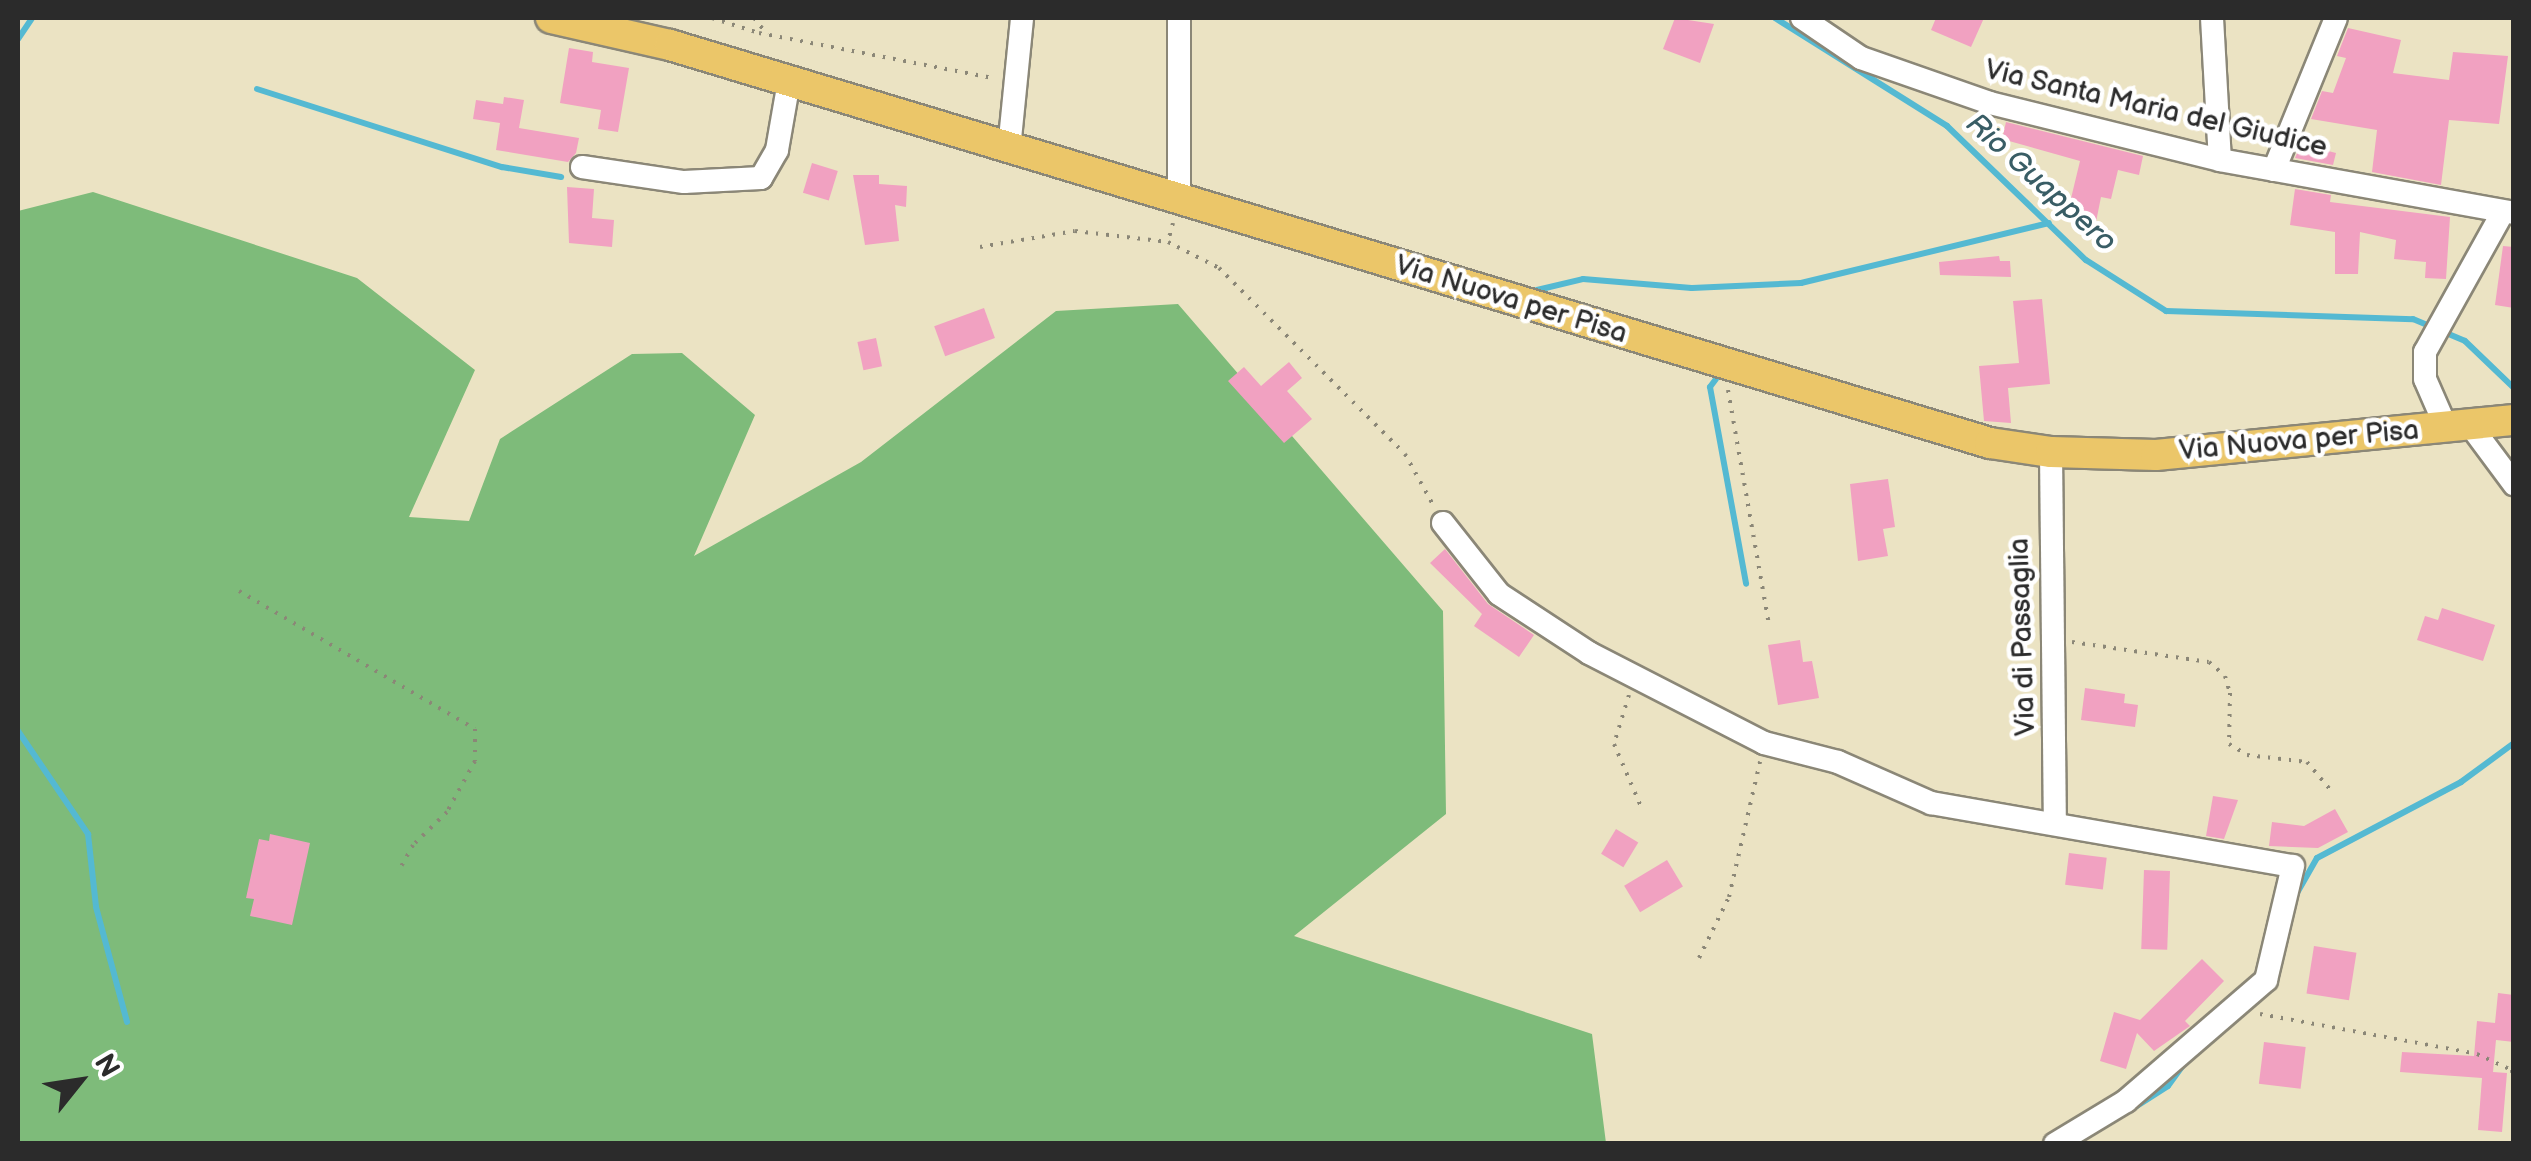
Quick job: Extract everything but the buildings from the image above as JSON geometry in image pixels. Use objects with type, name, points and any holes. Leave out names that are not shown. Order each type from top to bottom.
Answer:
[{"type":"main road","name":"Via Nuova per Pisa","points":[[551,18],[789,80],[1724,366],[1990,442],[2051,452],[2156,454],[2480,424]]},
{"type":"street","points":[[1008,149],[1022,18]]},
{"type":"street","points":[[1179,18],[1179,200]]},
{"type":"street","name":"Via Santa Maria del Giudice","points":[[1802,18],[1860,58],[1990,103],[2220,160],[2508,212]]},
{"type":"street","points":[[2212,18],[2220,160]]},
{"type":"street","points":[[2274,170],[2336,18]]},
{"type":"street","points":[[582,167],[684,182],[761,178],[777,150],[789,80]]},
{"type":"street","points":[[2508,212],[2425,352],[2426,379],[2480,424],[2514,484]]},
{"type":"street","name":"Via di Passaglia","points":[[2051,452],[2055,820]]},
{"type":"street","points":[[1443,523],[1499,594],[1638,678],[1767,744],[1838,762],[1930,802],[2055,820],[2293,866],[2266,980],[2126,1101],[2055,1144]]},
{"type":"path","points":[[712,18],[767,34],[808,37],[1016,86]]},
{"type":"path","points":[[754,18],[767,34]]},
{"type":"path","points":[[1168,242],[1179,200]]},
{"type":"path","points":[[980,247],[1075,231],[1168,242],[1218,268],[1404,454],[1443,523]]},
{"type":"path","points":[[1724,366],[1770,626]]},
{"type":"path","points":[[239,591],[475,729],[475,761],[447,812],[414,844],[398,872]]},
{"type":"path","points":[[2052,639],[2209,662],[2226,676],[2230,693],[2229,744],[2247,755],[2306,762],[2330,789]]},
{"type":"path","points":[[1638,678],[1614,744],[1642,809]]},
{"type":"path","points":[[1699,958],[1728,897],[1767,744]]},
{"type":"path","points":[[2266,980],[2258,1014],[2476,1054],[2512,1070],[2514,1086]]},
{"type":"green space","points":[[93,192],[357,278],[475,370],[409,517],[469,521],[500,439],[632,354],[682,353],[755,415],[694,556],[861,462],[1056,311],[1178,304],[1443,611],[1446,814],[1294,936],[1592,1034],[1606,1143],[18,1144],[18,211]]},
{"type":"waterway","points":[[18,39],[32,18]]},
{"type":"waterway","name":"Rio Guappero","points":[[1775,18],[1947,126],[2086,260],[2166,311],[2413,319],[2465,341],[2514,388]]},
{"type":"waterway","points":[[257,89],[502,167],[561,177]]},
{"type":"waterway","points":[[1537,290],[1583,279],[1692,288],[1801,283],[2049,223]]},
{"type":"waterway","points":[[1716,379],[1710,387],[1746,584]]},
{"type":"waterway","points":[[18,731],[88,834],[96,907],[127,1022]]},
{"type":"waterway","points":[[2297,893],[2317,858],[2461,782],[2514,743]]},
{"type":"waterway","points":[[2129,1111],[2168,1086],[2192,1053]]}]
